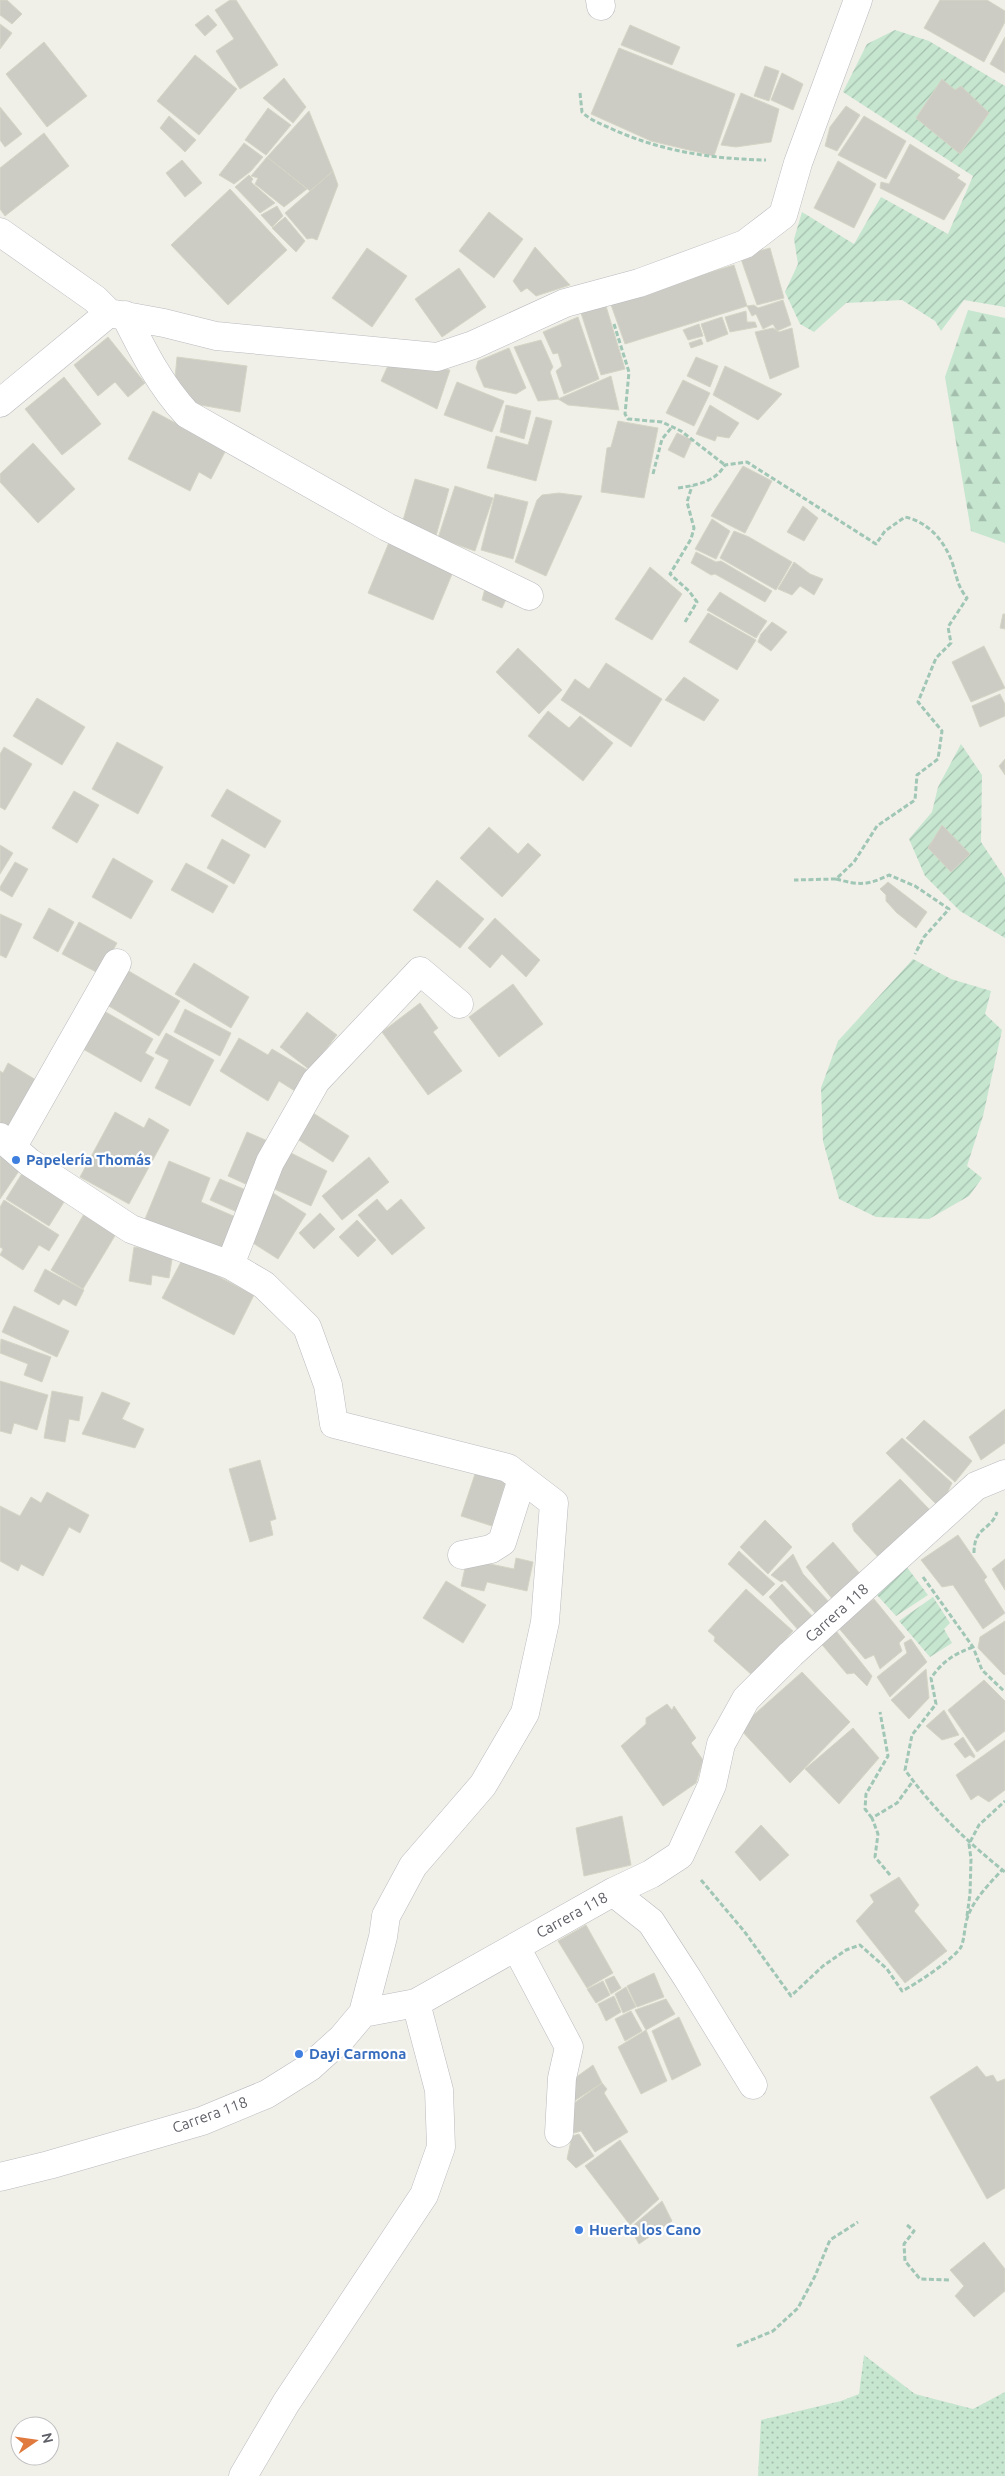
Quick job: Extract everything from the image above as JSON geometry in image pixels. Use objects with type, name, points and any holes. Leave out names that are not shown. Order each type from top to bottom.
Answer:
[{"type":"street","points":[[0,403],[117,314],[164,322],[216,336],[437,357],[473,345],[565,303],[638,283],[745,244],[783,215],[798,163],[858,0]]},
{"type":"street","points":[[0,232],[117,314],[169,395],[187,414],[387,527],[530,596]]},
{"type":"street","points":[[117,963],[6,1142],[29,1162],[132,1229],[230,1265],[264,1285],[307,1327],[328,1385],[334,1424],[508,1468],[554,1503],[546,1622],[525,1713],[483,1785],[414,1866],[386,1916],[383,1937],[363,2013]]},
{"type":"street","points":[[230,1265],[270,1162],[316,1081],[420,971],[459,1004]]},
{"type":"street","name":"Carrera 118","points":[[0,2177],[49,2166],[202,2121],[267,2094],[310,2067],[342,2038],[363,2013],[416,2003],[613,1892],[651,1874],[680,1855],[712,1785],[721,1744],[746,1699],[791,1654],[976,1486],[1005,1474]]},
{"type":"street","points":[[462,1555],[492,1549],[502,1542],[522,1478]]},
{"type":"street","points":[[613,1892],[650,1922],[688,1979],[753,2085]]},
{"type":"street","points":[[516,1947],[569,2048],[562,2078],[559,2133]]},
{"type":"street","points":[[243,2476],[286,2403],[424,2195],[441,2147],[439,2090],[416,2003]]},
{"type":"path","points":[[580,93],[582,112],[589,118],[631,137],[660,147],[713,158],[778,160],[798,163]]},
{"type":"path","points":[[604,292],[629,372],[625,414],[628,419],[662,422],[681,431],[725,465],[747,462],[876,544],[885,531],[905,517],[920,520],[941,540],[952,562],[958,588],[968,598],[948,627],[951,643],[936,658],[918,702],[942,731],[938,760],[917,776],[915,800],[877,826],[854,862],[836,879]]},
{"type":"path","points":[[653,474],[662,439],[672,427]]},
{"type":"path","points":[[678,488],[705,482],[720,474],[725,465]]},
{"type":"path","points":[[685,622],[697,602],[670,574],[691,539],[694,528],[687,502],[692,486]]},
{"type":"path","points":[[794,880],[836,879],[857,884],[872,884],[889,875],[915,886],[950,909],[924,937],[915,954]]},
{"type":"path","points":[[904,1553],[950,1613],[973,1647],[982,1670],[1005,1692]]},
{"type":"path","points":[[680,1855],[744,1931],[791,1996],[823,1966],[846,1950],[860,1946],[887,1969],[902,1992],[935,1970],[960,1948],[968,1916],[985,1889],[1004,1871],[969,1844],[925,1799],[905,1770],[912,1735],[936,1704],[931,1678],[941,1664],[954,1654],[973,1647]]},
{"type":"path","points":[[880,1712],[888,1756],[866,1794],[864,1809],[872,1818],[878,1834],[875,1857],[890,1875]]},
{"type":"path","points":[[872,1818],[897,1802],[913,1781]]},
{"type":"path","points":[[965,1928],[970,1894],[971,1858],[969,1844],[979,1824],[1005,1802]]},
{"type":"path","points":[[736,2346],[773,2331],[798,2308],[815,2276],[830,2240],[858,2222]]},
{"type":"path","points":[[907,2225],[914,2232],[904,2244],[904,2261],[920,2278],[950,2280]]},
{"type":"green space","points":[[895,30],[929,41],[1005,86],[1005,307],[964,300],[941,331],[935,321],[902,300],[846,303],[814,332],[800,324],[785,292],[798,264],[794,239],[802,212],[854,244],[881,197],[948,234],[973,176],[843,92],[867,44]]},
{"type":"green space","points":[[968,310],[1005,318],[1005,543],[971,531],[945,377]]},
{"type":"green space","points":[[961,744],[982,775],[981,842],[1005,878],[1005,938],[960,911],[925,876],[909,839],[932,812],[938,787]]},
{"type":"green space","points":[[913,959],[951,979],[991,991],[985,1014],[1002,1030],[983,1116],[967,1166],[982,1178],[969,1196],[929,1219],[876,1217],[839,1199],[823,1141],[821,1088],[838,1041]]},
{"type":"green space","points":[[906,1566],[928,1595],[896,1616],[877,1595],[876,1589]]},
{"type":"green space","points":[[933,1597],[950,1623],[944,1629],[952,1643],[930,1657],[899,1621]]},
{"type":"green space","points":[[864,2355],[915,2394],[973,2409],[1005,2392],[1005,2476],[758,2476],[761,2420],[841,2401],[859,2394]]},
{"type":"building","points":[[0,0],[7,0],[22,14],[12,24],[0,15]]},
{"type":"building","points":[[230,0],[236,0],[278,65],[240,89],[216,51],[234,39],[215,10]]},
{"type":"building","points":[[940,0],[987,0],[1005,11],[1005,22],[984,62],[924,28]]},
{"type":"building","points":[[208,15],[217,25],[205,36],[195,25]]},
{"type":"building","points":[[0,24],[12,33],[0,49]]},
{"type":"building","points":[[630,25],[680,47],[672,65],[621,45]]},
{"type":"building","points":[[1005,37],[1005,73],[990,64]]},
{"type":"building","points":[[44,42],[87,96],[47,127],[6,74]]},
{"type":"building","points":[[619,48],[735,94],[714,156],[651,141],[591,114]]},
{"type":"building","points":[[195,55],[237,89],[199,135],[157,101]]},
{"type":"building","points":[[765,66],[779,71],[769,101],[754,96]]},
{"type":"building","points":[[782,73],[803,84],[793,110],[771,100]]},
{"type":"building","points":[[284,78],[306,107],[293,123],[263,98]]},
{"type":"building","points":[[942,79],[955,90],[961,86],[989,113],[960,154],[916,118]]},
{"type":"building","points":[[741,93],[779,109],[771,142],[736,147],[721,145]]},
{"type":"building","points":[[846,106],[860,115],[837,151],[825,146],[830,127]]},
{"type":"building","points":[[0,107],[22,134],[5,147],[0,140]]},
{"type":"building","points":[[268,108],[291,125],[266,155],[245,140]]},
{"type":"building","points":[[309,111],[333,171],[310,191],[267,157]]},
{"type":"building","points":[[169,116],[196,140],[185,152],[160,128]]},
{"type":"building","points":[[864,116],[906,141],[886,179],[838,155]]},
{"type":"building","points":[[44,133],[69,166],[5,216],[0,209],[0,168]]},
{"type":"building","points":[[244,143],[263,157],[251,171],[234,184],[219,175]]},
{"type":"building","points":[[910,144],[960,175],[957,178],[966,184],[944,220],[880,188],[881,182],[889,184]]},
{"type":"building","points":[[267,157],[307,189],[284,207],[255,184],[258,178],[251,176]]},
{"type":"building","points":[[182,160],[202,183],[185,197],[166,173]]},
{"type":"building","points":[[838,161],[876,184],[854,228],[814,208]]},
{"type":"building","points":[[333,171],[338,185],[317,240],[307,239],[285,213]]},
{"type":"building","points":[[249,175],[253,179],[251,182],[275,203],[260,213],[235,187]]},
{"type":"building","points":[[230,189],[287,250],[228,305],[171,245]]},
{"type":"building","points":[[277,206],[283,216],[272,227],[261,215]]},
{"type":"building","points":[[489,212],[523,239],[494,278],[459,251]]},
{"type":"building","points":[[285,217],[305,241],[296,252],[272,228]]},
{"type":"building","points":[[535,247],[570,285],[536,296],[527,288],[521,292],[513,281]]},
{"type":"building","points":[[367,248],[407,276],[372,327],[332,298]]},
{"type":"building","points":[[770,248],[784,298],[757,305],[740,256]]},
{"type":"building","points":[[734,265],[747,306],[625,344],[610,302]]},
{"type":"building","points":[[459,268],[486,307],[442,337],[415,299]]},
{"type":"building","points":[[783,300],[791,325],[777,331],[773,324],[763,329],[756,314],[752,316],[747,306],[754,305],[758,308]]},
{"type":"building","points":[[606,306],[625,369],[601,375],[581,313]]},
{"type":"building","points":[[746,311],[747,322],[755,322],[757,327],[730,332],[725,317]]},
{"type":"building","points":[[578,317],[599,379],[564,394],[556,371],[562,366],[558,353],[553,354],[543,332]]},
{"type":"building","points":[[722,317],[728,334],[707,342],[701,324]]},
{"type":"building","points":[[699,324],[703,336],[688,340],[683,330]]},
{"type":"building","points":[[773,328],[779,332],[792,328],[799,367],[770,379],[755,332]]},
{"type":"building","points":[[108,337],[145,383],[128,397],[115,382],[98,396],[74,365]]},
{"type":"building","points":[[701,339],[703,344],[691,348],[689,343]]},
{"type":"building","points":[[541,340],[553,367],[550,372],[559,399],[538,401],[514,347]]},
{"type":"building","points":[[509,348],[526,388],[516,394],[484,387],[476,368],[478,361]]},
{"type":"building","points":[[177,357],[247,366],[240,412],[189,403],[174,389]]},
{"type":"building","points":[[696,357],[718,366],[710,387],[687,376]]},
{"type":"building","points":[[390,361],[450,370],[437,409],[381,381]]},
{"type":"building","points":[[725,366],[782,394],[758,420],[713,395]]},
{"type":"building","points":[[611,376],[619,410],[568,405],[558,399]]},
{"type":"building","points":[[64,377],[101,424],[62,455],[25,409]]},
{"type":"building","points":[[683,380],[710,393],[694,426],[666,413]]},
{"type":"building","points":[[457,382],[504,401],[492,432],[444,415]]},
{"type":"building","points":[[506,405],[531,411],[524,439],[500,432]]},
{"type":"building","points":[[710,405],[739,423],[729,438],[717,436],[715,441],[696,434]]},
{"type":"building","points":[[153,411],[226,450],[211,479],[199,472],[190,491],[128,459]]},
{"type":"building","points":[[536,417],[552,421],[536,481],[487,468],[496,436],[528,445]]},
{"type":"building","points":[[618,421],[658,428],[644,498],[601,492],[607,448],[611,447]]},
{"type":"building","points":[[677,433],[692,440],[684,458],[668,450]]},
{"type":"building","points":[[33,443],[75,489],[38,523],[0,482],[0,474]]},
{"type":"building","points":[[743,466],[772,481],[745,533],[711,516]]},
{"type":"building","points":[[415,479],[449,489],[436,536],[401,527]]},
{"type":"building","points":[[455,486],[493,498],[475,551],[438,538]]},
{"type":"building","points":[[559,493],[582,496],[546,576],[515,562],[537,500],[542,495]]},
{"type":"building","points":[[495,494],[528,502],[513,559],[481,550]]},
{"type":"building","points":[[803,506],[818,518],[804,541],[787,532]]},
{"type":"building","points":[[712,519],[730,531],[716,559],[695,549]]},
{"type":"building","points":[[734,531],[749,537],[792,562],[776,590],[720,558]]},
{"type":"building","points":[[390,540],[455,567],[433,620],[368,593]]},
{"type":"building","points":[[696,552],[716,562],[721,561],[772,591],[765,602],[715,574],[711,575],[691,563]]},
{"type":"building","points":[[794,562],[810,574],[823,579],[814,595],[800,586],[792,595],[778,589]]},
{"type":"building","points":[[650,567],[682,594],[652,640],[615,619]]},
{"type":"building","points":[[487,581],[510,591],[502,608],[482,600]]},
{"type":"building","points":[[720,592],[767,621],[756,638],[707,610]]},
{"type":"building","points":[[708,613],[756,640],[737,670],[689,642]]},
{"type":"building","points":[[1003,614],[1005,614],[1005,629],[1000,628]]},
{"type":"building","points":[[772,622],[787,632],[771,651],[758,642],[761,634]]},
{"type":"building","points":[[984,646],[1005,688],[971,702],[952,662]]},
{"type":"building","points":[[518,648],[562,690],[539,714],[496,672]]},
{"type":"building","points":[[606,663],[662,699],[631,747],[561,700],[575,679],[589,689]]},
{"type":"building","points":[[684,677],[719,700],[704,721],[665,700]]},
{"type":"building","points":[[1000,694],[1005,704],[1005,716],[980,727],[972,706]]},
{"type":"building","points":[[37,698],[85,727],[62,765],[13,736]]},
{"type":"building","points":[[548,711],[569,728],[580,716],[613,743],[583,781],[528,736]]},
{"type":"building","points":[[117,742],[163,767],[138,814],[92,789]]},
{"type":"building","points":[[4,747],[32,764],[5,810],[0,807],[0,754]]},
{"type":"building","points":[[1005,759],[1005,775],[999,766]]},
{"type":"building","points":[[227,789],[281,821],[265,848],[211,816]]},
{"type":"building","points":[[74,791],[99,805],[77,843],[52,828]]},
{"type":"building","points":[[942,825],[970,854],[951,872],[928,848]]},
{"type":"building","points":[[489,827],[518,854],[528,843],[541,855],[502,897],[460,858]]},
{"type":"building","points":[[222,839],[250,855],[234,884],[207,868]]},
{"type":"building","points":[[0,845],[13,853],[0,874]]},
{"type":"building","points":[[113,858],[153,881],[131,919],[92,897]]},
{"type":"building","points":[[15,862],[28,869],[12,897],[0,890],[0,887]]},
{"type":"building","points":[[186,863],[228,886],[213,913],[171,890]]},
{"type":"building","points":[[437,880],[484,919],[460,948],[413,910]]},
{"type":"building","points":[[888,882],[927,912],[916,928],[897,913],[886,901],[886,895],[880,889]]},
{"type":"building","points":[[49,908],[74,922],[58,952],[33,938]]},
{"type":"building","points":[[0,914],[22,924],[6,958],[0,955]]},
{"type":"building","points":[[495,918],[540,960],[526,977],[502,954],[490,968],[468,948]]},
{"type":"building","points":[[79,922],[117,943],[100,974],[62,954]]},
{"type":"building","points":[[194,963],[249,997],[231,1028],[175,994]]},
{"type":"building","points":[[127,970],[180,1001],[159,1036],[107,1005]]},
{"type":"building","points":[[513,984],[543,1024],[499,1057],[469,1017]]},
{"type":"building","points":[[420,1003],[438,1028],[433,1032],[462,1071],[428,1095],[382,1032]]},
{"type":"building","points":[[97,1007],[153,1039],[145,1053],[154,1058],[141,1082],[76,1045]]},
{"type":"building","points":[[185,1009],[231,1033],[220,1056],[174,1032]]},
{"type":"building","points":[[307,1012],[337,1035],[310,1070],[280,1047]]},
{"type":"building","points":[[166,1033],[214,1060],[190,1106],[155,1088],[169,1060],[155,1053]]},
{"type":"building","points":[[239,1038],[268,1055],[272,1049],[311,1072],[298,1093],[279,1081],[268,1101],[220,1071]]},
{"type":"building","points":[[8,1063],[36,1080],[7,1128],[0,1123],[0,1071],[3,1073]]},
{"type":"building","points":[[310,1111],[349,1136],[333,1162],[294,1137]]},
{"type":"building","points":[[115,1112],[144,1128],[149,1118],[169,1130],[129,1204],[80,1177]]},
{"type":"building","points":[[247,1132],[270,1142],[250,1186],[228,1176]]},
{"type":"building","points":[[287,1151],[327,1171],[311,1206],[270,1187]]},
{"type":"building","points":[[0,1154],[21,1168],[0,1199]]},
{"type":"building","points":[[369,1157],[389,1182],[342,1220],[322,1196]]},
{"type":"building","points":[[169,1161],[210,1178],[201,1202],[238,1218],[224,1251],[145,1219]]},
{"type":"building","points":[[26,1167],[69,1194],[49,1226],[6,1199]]},
{"type":"building","points":[[220,1179],[246,1190],[237,1212],[210,1200]]},
{"type":"building","points":[[273,1193],[306,1214],[278,1259],[245,1238]]},
{"type":"building","points":[[377,1199],[387,1211],[401,1199],[425,1228],[392,1255],[358,1215]]},
{"type":"building","points":[[4,1200],[59,1235],[49,1251],[39,1245],[23,1270],[0,1255],[3,1249],[0,1247],[0,1207]]},
{"type":"building","points":[[320,1213],[335,1229],[314,1249],[299,1233]]},
{"type":"building","points":[[84,1214],[116,1234],[83,1289],[51,1270]]},
{"type":"building","points":[[357,1220],[376,1240],[358,1257],[339,1237]]},
{"type":"building","points":[[134,1247],[173,1253],[169,1278],[152,1275],[151,1285],[129,1281]]},
{"type":"building","points":[[183,1258],[254,1295],[234,1335],[162,1298]]},
{"type":"building","points":[[45,1269],[84,1290],[76,1306],[63,1299],[59,1305],[34,1291]]},
{"type":"building","points":[[14,1306],[69,1331],[57,1357],[2,1332]]},
{"type":"building","points":[[1,1339],[51,1357],[42,1382],[24,1375],[28,1364],[0,1353]]},
{"type":"building","points":[[0,1381],[48,1395],[37,1430],[14,1423],[11,1434],[0,1431]]},
{"type":"building","points":[[52,1391],[83,1397],[79,1421],[69,1419],[65,1442],[44,1438]]},
{"type":"building","points":[[102,1392],[130,1403],[122,1419],[144,1429],[135,1448],[82,1434]]},
{"type":"building","points":[[1005,1409],[1005,1443],[981,1460],[969,1437]]},
{"type":"building","points":[[924,1420],[972,1461],[955,1482],[906,1438]]},
{"type":"building","points":[[902,1438],[952,1483],[942,1504],[937,1505],[886,1453]]},
{"type":"building","points":[[260,1460],[276,1519],[270,1521],[273,1535],[250,1542],[229,1469]]},
{"type":"building","points":[[478,1465],[508,1475],[492,1526],[461,1516]]},
{"type":"building","points":[[900,1479],[930,1510],[879,1558],[854,1531],[852,1524]]},
{"type":"building","points":[[47,1492],[89,1515],[80,1533],[69,1527],[43,1576],[21,1564],[18,1571],[0,1561],[0,1506],[20,1516],[31,1497],[41,1503]]},
{"type":"building","points":[[765,1520],[792,1547],[768,1574],[740,1547]]},
{"type":"building","points":[[958,1535],[987,1577],[984,1580],[1005,1613],[983,1629],[953,1585],[942,1587],[921,1560]]},
{"type":"building","points":[[833,1542],[862,1576],[834,1601],[806,1567]]},
{"type":"building","points":[[739,1551],[775,1584],[763,1596],[728,1564]]},
{"type":"building","points":[[793,1554],[803,1574],[831,1604],[818,1616],[785,1580],[781,1582],[771,1575]]},
{"type":"building","points":[[516,1558],[533,1562],[527,1591],[487,1582],[484,1591],[461,1586],[467,1559],[514,1569]]},
{"type":"building","points":[[1005,1559],[1005,1590],[992,1569]]},
{"type":"building","points":[[446,1581],[486,1605],[463,1643],[423,1618]]},
{"type":"building","points":[[782,1584],[815,1619],[800,1632],[769,1597]]},
{"type":"building","points":[[746,1589],[793,1631],[753,1676],[714,1641],[715,1637],[708,1631]]},
{"type":"building","points":[[874,1599],[905,1637],[899,1643],[902,1651],[880,1669],[874,1655],[865,1659],[837,1626]]},
{"type":"building","points":[[1005,1621],[1004,1675],[978,1648],[980,1637]]},
{"type":"building","points":[[833,1627],[872,1676],[867,1686],[854,1673],[847,1674],[818,1640]]},
{"type":"building","points":[[911,1639],[927,1662],[890,1697],[877,1677],[907,1653],[904,1643]]},
{"type":"building","points":[[926,1669],[929,1698],[909,1719],[891,1700]]},
{"type":"building","points":[[802,1672],[850,1722],[790,1783],[739,1728]]},
{"type":"building","points":[[984,1680],[1005,1701],[1005,1731],[977,1752],[948,1710]]},
{"type":"building","points":[[667,1704],[672,1710],[674,1706],[696,1738],[691,1743],[703,1760],[696,1783],[663,1806],[621,1746],[646,1724],[646,1718]]},
{"type":"building","points":[[944,1710],[959,1735],[942,1740],[926,1726]]},
{"type":"building","points":[[853,1728],[879,1758],[839,1804],[805,1769]]},
{"type":"building","points":[[963,1737],[975,1756],[974,1758],[970,1755],[965,1758],[954,1744]]},
{"type":"building","points":[[1005,1740],[1005,1790],[989,1802],[978,1795],[971,1800],[956,1775]]},
{"type":"building","points":[[622,1816],[631,1865],[584,1876],[576,1828]]},
{"type":"building","points":[[761,1825],[789,1855],[760,1881],[735,1852]]},
{"type":"building","points":[[899,1877],[919,1905],[914,1911],[947,1951],[905,1983],[856,1921],[874,1902],[870,1895]]},
{"type":"building","points":[[586,1925],[613,1973],[587,1988],[558,1941]]},
{"type":"building","points":[[654,1973],[664,1997],[637,2007],[627,1986]]},
{"type":"building","points":[[614,1976],[621,1988],[611,1994],[605,1980]]},
{"type":"building","points":[[603,1981],[610,1995],[596,2003],[587,1989]]},
{"type":"building","points":[[626,1987],[636,2007],[623,2013],[615,1994]]},
{"type":"building","points":[[614,1996],[621,2012],[606,2021],[598,2004]]},
{"type":"building","points":[[666,1999],[675,2014],[646,2030],[635,2010]]},
{"type":"building","points":[[631,2011],[642,2031],[625,2041],[615,2019]]},
{"type":"building","points":[[679,2017],[701,2065],[672,2080],[652,2031]]},
{"type":"building","points":[[646,2030],[667,2081],[641,2094],[618,2047]]},
{"type":"building","points":[[593,2065],[602,2083],[571,2103],[568,2083]]},
{"type":"building","points":[[977,2066],[986,2077],[993,2075],[997,2082],[1005,2079],[1005,2188],[987,2199],[930,2097]]},
{"type":"building","points":[[602,2083],[607,2089],[604,2093],[628,2132],[595,2152],[581,2131],[574,2133],[570,2106]]},
{"type":"building","points":[[579,2134],[594,2156],[576,2168],[567,2159],[572,2136]]},
{"type":"building","points":[[620,2140],[659,2199],[630,2225],[585,2166]]},
{"type":"building","points":[[662,2201],[672,2221],[639,2244],[630,2228]]},
{"type":"building","points":[[984,2242],[1005,2269],[1005,2291],[974,2317],[955,2296],[964,2286],[950,2270]]},
{"type":"place","name":"Papelería Thomás","points":[[16,1160]]},
{"type":"place","name":"Dayi Carmona","points":[[299,2054]]},
{"type":"place","name":"Huerta los Cano","points":[[579,2230]]}]
